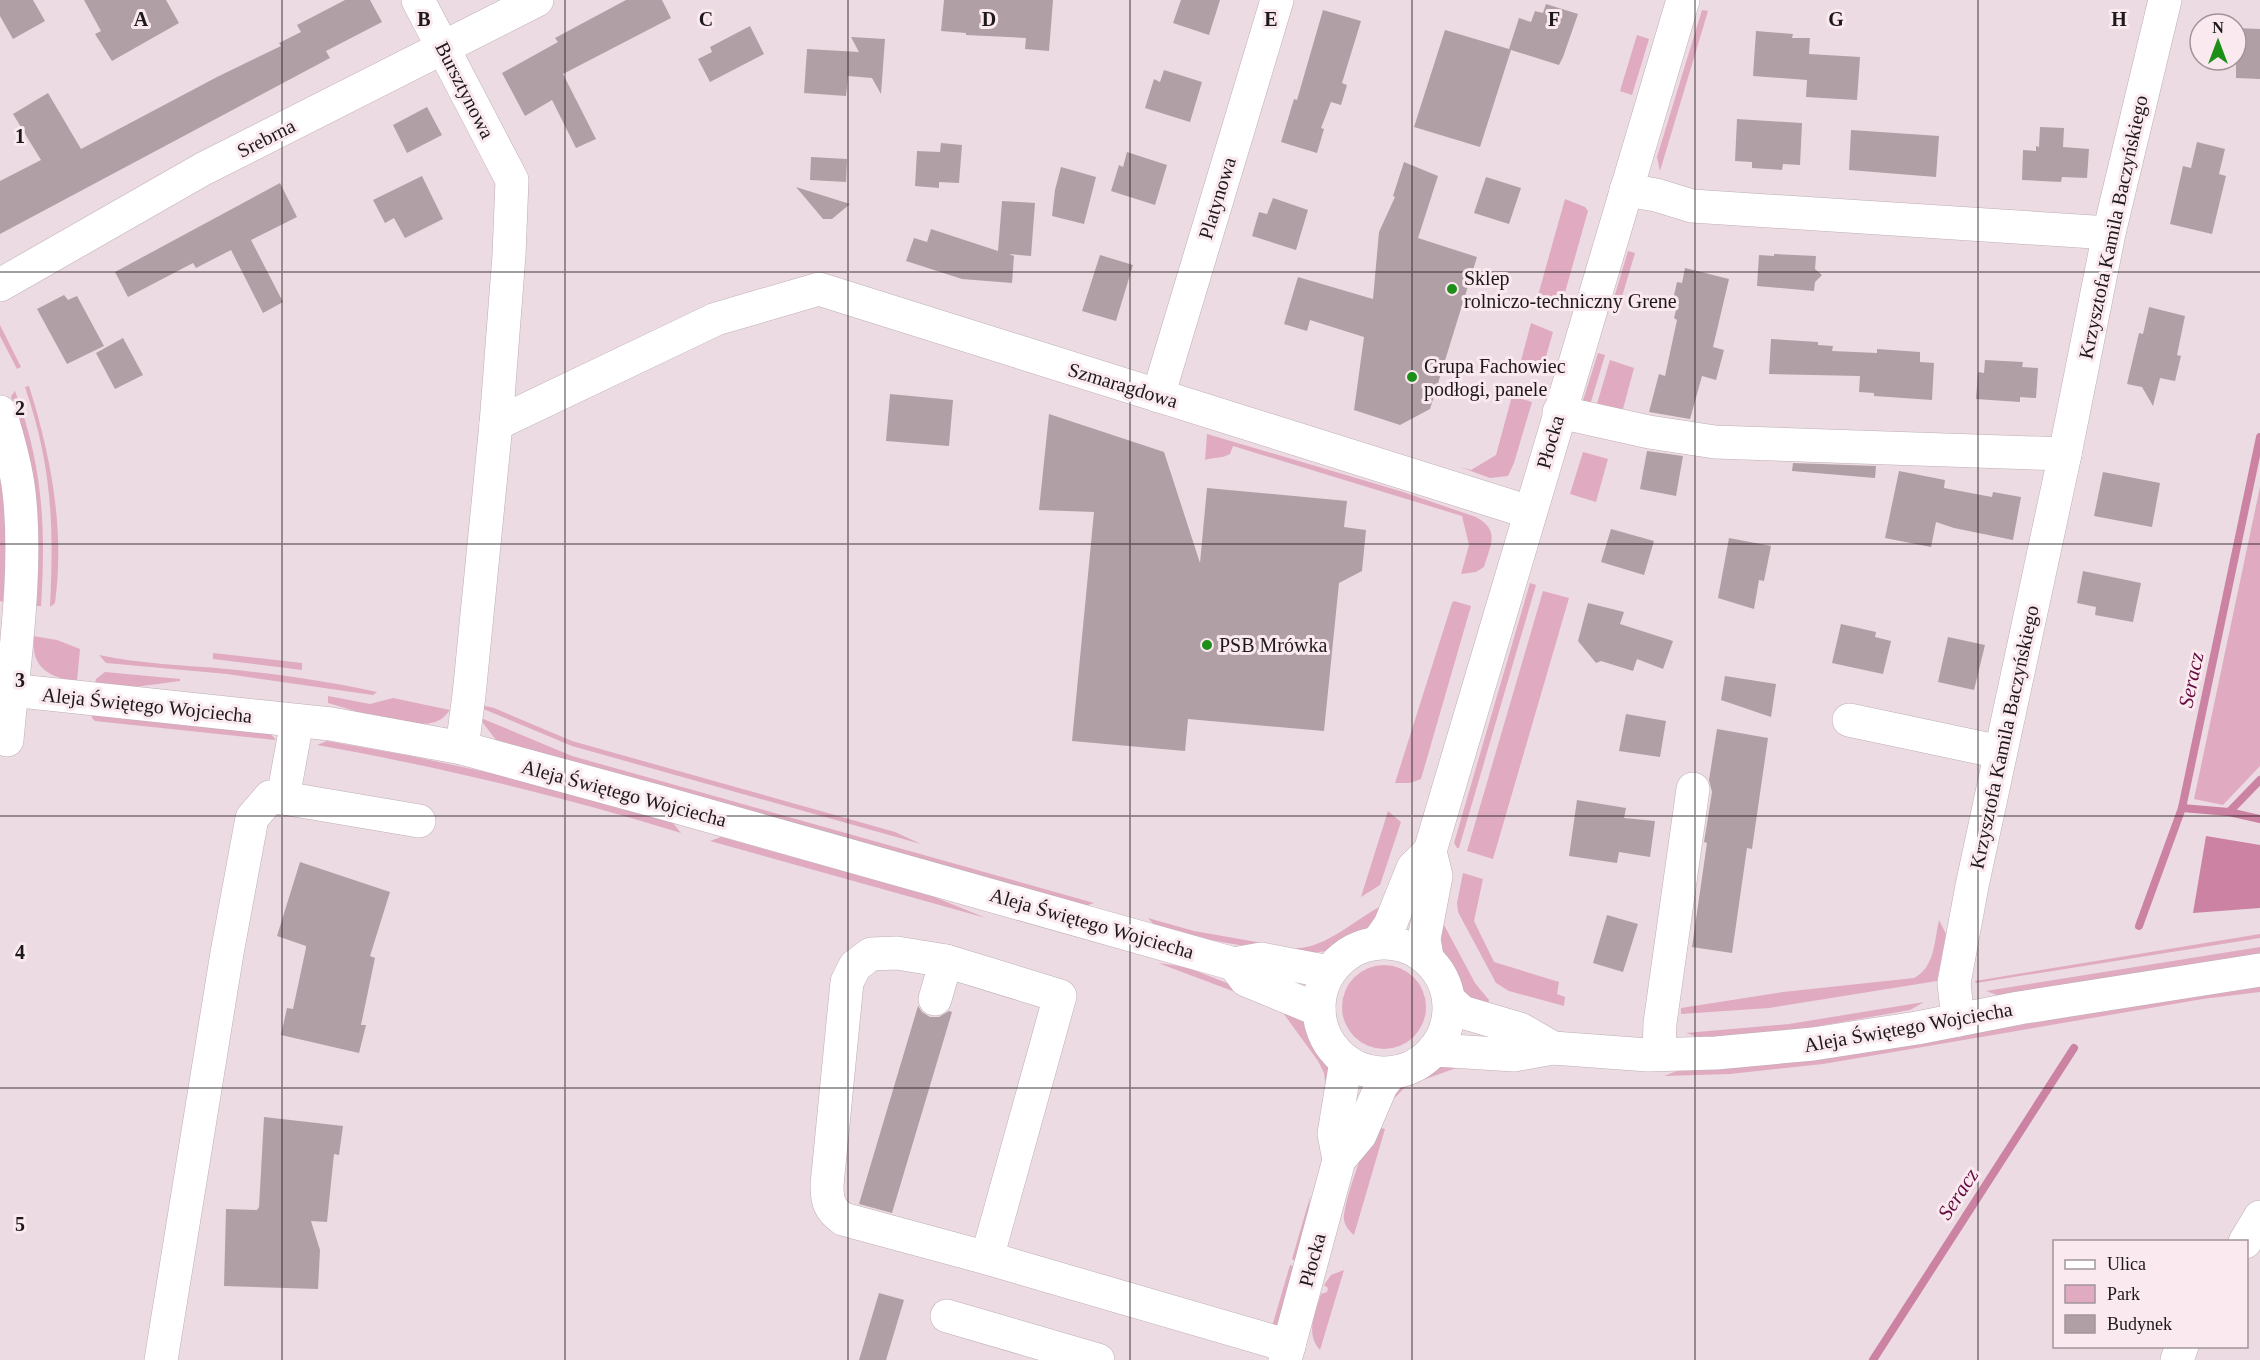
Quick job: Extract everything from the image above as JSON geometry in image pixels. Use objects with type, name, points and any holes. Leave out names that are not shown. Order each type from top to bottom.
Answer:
[{"type":"street","name":"Bursztynowa","points":[[418,0],[512,180],[509,255],[496,424]]},
{"type":"street","name":"Srebrna","points":[[0,285],[204,170],[537,0]]},
{"type":"street","name":"Platynowa","points":[[1158,396],[1277,0]]},
{"type":"street","name":"Płocka","points":[[1378,942],[1390,925],[1413,868],[1430,851],[1683,0]]},
{"type":"street","name":"Krzysztofa Kamila Baczyńskiego","points":[[1958,1020],[1954,983],[2000,752],[2065,454],[2109,233],[2165,0]]},
{"type":"street","points":[[1626,190],[1656,195],[1692,206],[2109,233]]},
{"type":"street","name":"Szmaragdowa","points":[[496,424],[716,319],[819,289],[1529,512]]},
{"type":"street","points":[[0,412],[10,444],[20,493],[21,564],[6,689],[7,740]]},
{"type":"street","points":[[1559,412],[1649,432],[1715,442],[2065,454]]},
{"type":"street","points":[[462,748],[496,424]]},
{"type":"street","name":"Aleja Świętego Wojciecha","points":[[6,689],[331,724],[462,748],[1234,964],[1261,959],[1329,972]]},
{"type":"street","points":[[1849,720],[2000,752]]},
{"type":"street","points":[[284,798],[297,721]]},
{"type":"street","points":[[1659,1054],[1660,1023],[1693,789]]},
{"type":"street","points":[[161,1360],[227,953],[252,818],[270,797],[419,821]]},
{"type":"street","name":"Płocka","points":[[1427,957],[1425,939],[1436,876],[1430,851]]},
{"type":"street","points":[[1378,942],[1404,945],[1427,957],[1438,970],[1446,985],[1450,1001],[1447,1027],[1435,1050],[1407,1070],[1391,1073],[1367,1071],[1346,1061],[1326,1039],[1321,1025],[1319,1010],[1323,984],[1329,972],[1350,952],[1378,942]]},
{"type":"street","points":[[987,1258],[1060,996],[946,961],[897,953],[871,954],[855,966],[847,981],[826,1200],[833,1212],[843,1219],[987,1258],[1287,1353]]},
{"type":"street","points":[[935,999],[946,961]]},
{"type":"street","name":"Aleja Świętego Wojciecha","points":[[1234,964],[1246,980],[1319,1010]]},
{"type":"street","name":"Aleja Świętego Wojciecha","points":[[1435,1050],[1514,1055],[1553,1048],[1659,1054],[1716,1053],[1813,1044],[2019,1008],[2260,970]]},
{"type":"street","name":"Aleja Świętego Wojciecha","points":[[1450,1001],[1462,1012],[1520,1029],[1553,1048]]},
{"type":"street","name":"Płocka","points":[[1339,1160],[1334,1134],[1346,1061]]},
{"type":"street","name":"Płocka","points":[[1287,1353],[1339,1160],[1360,1135],[1381,1086],[1391,1073]]},
{"type":"street","points":[[2246,1240],[2260,1217]]},
{"type":"street","points":[[947,1316],[1098,1360]]},
{"type":"green space","points":[[1702,10],[1708,11],[1660,171],[1657,157]]},
{"type":"green space","points":[[1637,35],[1649,39],[1632,95],[1620,91]]},
{"type":"green space","points":[[1565,199],[1585,207],[1588,211],[1562,303],[1537,299]]},
{"type":"green space","points":[[1628,251],[1635,253],[1621,300],[1614,298]]},
{"type":"green space","points":[[1531,323],[1553,332],[1541,374],[1519,368]]},
{"type":"green space","points":[[0,325],[21,367],[17,369],[0,336]]},
{"type":"green space","points":[[1598,353],[1605,355],[1588,412],[1580,410]]},
{"type":"green space","points":[[1610,360],[1634,368],[1620,420],[1594,414]]},
{"type":"green space","points":[[29,386],[50,466],[57,520],[58,575],[55,603],[50,607],[52,549],[49,496],[41,443],[25,387]]},
{"type":"green space","points":[[15,391],[32,445],[37,471],[43,550],[41,606],[35,606],[23,433],[11,396]]},
{"type":"green space","points":[[1512,396],[1532,402],[1508,476],[1490,478],[1460,467],[1471,470],[1496,455]]},
{"type":"green space","points":[[1207,434],[1400,491],[1476,517],[1489,528],[1492,539],[1484,567],[1476,572],[1461,574],[1469,545],[1462,516],[1233,446],[1230,454],[1224,457],[1205,460]]},
{"type":"green space","points":[[1583,452],[1608,459],[1596,502],[1570,494]]},
{"type":"green space","points":[[0,476],[6,539],[3,602],[0,601]]},
{"type":"green space","points":[[2260,487],[2260,766],[2223,805],[2194,799]]},
{"type":"green space","points":[[1530,583],[1536,585],[1459,848],[1457,848],[1454,843]]},
{"type":"green space","points":[[1543,591],[1569,598],[1493,859],[1467,851]]},
{"type":"green space","points":[[1454,601],[1471,606],[1421,779],[1410,783],[1395,783],[1452,603]]},
{"type":"green space","points":[[33,636],[57,640],[80,649],[77,681],[58,677],[41,667],[35,655]]},
{"type":"green space","points":[[213,653],[302,663],[302,670],[213,659]]},
{"type":"green space","points":[[99,655],[284,676],[377,692],[373,695],[227,674],[106,663]]},
{"type":"green space","points":[[105,672],[180,679],[180,681],[135,687],[95,683],[96,679]]},
{"type":"green space","points":[[328,696],[370,704],[393,698],[450,710],[442,719],[435,722],[412,723],[382,718],[328,703]]},
{"type":"green space","points":[[481,705],[494,708],[572,741],[895,832],[921,844],[572,746],[481,708]]},
{"type":"green space","points":[[92,714],[268,731],[276,740],[95,721]]},
{"type":"green space","points":[[481,718],[572,756],[1094,903],[1085,906],[496,740]]},
{"type":"green space","points":[[327,741],[495,774],[673,823],[681,833],[500,783],[317,745]]},
{"type":"green space","points":[[1388,811],[1401,822],[1380,885],[1361,897]]},
{"type":"green space","points":[[721,837],[932,896],[986,918],[710,841]]},
{"type":"green space","points":[[1463,873],[1483,879],[1474,921],[1494,962],[1559,982],[1557,994],[1565,997],[1564,1006],[1509,991],[1496,983],[1458,912],[1457,903]]},
{"type":"green space","points":[[1383,905],[1373,926],[1359,934],[1327,951],[1295,955],[1297,948],[1308,947],[1330,938]]},
{"type":"green space","points":[[1148,918],[1194,931],[1279,946],[1279,952],[1199,938],[1155,926]]},
{"type":"green space","points":[[1939,920],[1946,934],[1937,981],[1769,1008],[1681,1014],[1681,1008],[1783,992],[1914,978],[1930,961]]},
{"type":"green space","points":[[1443,923],[1475,983],[1489,1000],[1486,1010],[1463,992],[1439,947]]},
{"type":"green space","points":[[2260,934],[2260,938],[1976,983],[1975,981]]},
{"type":"green space","points":[[2260,947],[2260,954],[2004,995],[1986,991]]},
{"type":"green space","points":[[1158,963],[1186,967],[1265,998],[1259,1001]]},
{"type":"green space","points":[[1384,965],[1400,968],[1414,977],[1423,991],[1426,1007],[1423,1023],[1414,1037],[1400,1046],[1384,1049],[1368,1046],[1354,1037],[1345,1023],[1342,1007],[1345,991],[1354,977],[1368,968]]},
{"type":"green space","points":[[2260,986],[2260,992],[2203,999],[1823,1064],[1730,1074],[1664,1076],[1677,1071],[1789,1062]]},
{"type":"green space","points":[[1924,1002],[1910,1010],[1808,1028],[1702,1038],[1686,1033],[1789,1024]]},
{"type":"green space","points":[[1281,1010],[1301,1017],[1310,1029],[1329,1069],[1326,1090],[1324,1073],[1318,1061]]},
{"type":"green space","points":[[1440,1065],[1459,1067],[1406,1086],[1389,1104],[1393,1089]]},
{"type":"green space","points":[[1373,1126],[1385,1129],[1354,1235],[1345,1224],[1344,1212],[1355,1173]]},
{"type":"green space","points":[[1310,1197],[1308,1216],[1278,1327],[1271,1330],[1290,1265],[1293,1266],[1295,1261],[1292,1259]]},
{"type":"green space","points":[[1344,1270],[1320,1350],[1315,1343],[1312,1330],[1316,1308],[1321,1294],[1327,1292],[1328,1288],[1324,1285],[1331,1275]]},
{"type":"shaded area","points":[[2206,836],[2260,845],[2260,908],[2193,913]]},
{"type":"building","points":[[0,0],[33,0],[45,21],[13,39],[0,16]]},
{"type":"building","points":[[84,0],[166,0],[179,23],[112,61],[95,34],[101,31]]},
{"type":"building","points":[[345,0],[370,0],[382,22],[326,51],[330,58],[0,234],[0,181],[41,160],[13,114],[48,93],[81,149],[281,46],[279,43],[301,32],[297,25]]},
{"type":"building","points":[[626,0],[662,0],[671,18],[563,74],[596,139],[576,148],[552,100],[525,116],[502,73],[558,42],[555,38]]},
{"type":"building","points":[[944,0],[1053,0],[1049,51],[1025,49],[1026,38],[966,35],[966,33],[941,31]]},
{"type":"building","points":[[1181,0],[1220,0],[1209,35],[1173,23]]},
{"type":"building","points":[[1546,4],[1578,14],[1563,57],[1559,65],[1511,50],[1480,147],[1414,127],[1445,30],[1509,49],[1519,18],[1531,22],[1535,11],[1543,13]]},
{"type":"building","points":[[1323,10],[1361,21],[1342,83],[1347,85],[1341,105],[1331,102],[1321,128],[1324,129],[1317,153],[1281,142],[1294,99],[1297,100]]},
{"type":"building","points":[[750,26],[764,54],[710,82],[698,59],[712,52],[710,47]]},
{"type":"building","points":[[2248,28],[2260,29],[2260,79],[2236,78],[2236,72],[2248,72]]},
{"type":"building","points":[[1756,31],[1793,34],[1792,38],[1810,38],[1809,54],[1860,57],[1857,100],[1806,97],[1807,80],[1753,76]]},
{"type":"building","points":[[851,37],[885,39],[881,94],[872,78],[848,76],[846,96],[804,93],[807,49],[859,52]]},
{"type":"building","points":[[1164,70],[1202,82],[1190,122],[1145,108],[1154,79],[1160,82]]},
{"type":"building","points":[[427,107],[442,135],[407,153],[393,125]]},
{"type":"building","points":[[1737,119],[1802,123],[1800,165],[1783,164],[1782,170],[1752,168],[1752,162],[1735,161]]},
{"type":"building","points":[[2040,127],[2064,128],[2063,147],[2089,149],[2087,178],[2062,177],[2061,182],[2022,180],[2023,150],[2036,151],[2036,146],[2039,147]]},
{"type":"building","points":[[1851,130],[1939,136],[1936,177],[1849,170]]},
{"type":"building","points":[[2197,142],[2225,149],[2219,174],[2226,176],[2212,234],[2170,224],[2183,166],[2191,168]]},
{"type":"building","points":[[941,143],[962,145],[959,183],[939,182],[939,188],[915,186],[917,151],[940,152]]},
{"type":"building","points":[[1127,152],[1167,165],[1155,205],[1111,191],[1119,165],[1123,167]]},
{"type":"building","points":[[811,157],[847,159],[846,182],[810,180]]},
{"type":"building","points":[[1404,162],[1438,176],[1418,238],[1477,257],[1430,409],[1400,425],[1354,410],[1364,337],[1310,320],[1307,331],[1284,324],[1298,277],[1373,299],[1379,232],[1395,197],[1393,196]]},
{"type":"building","points":[[1061,167],[1096,177],[1084,224],[1052,216]]},
{"type":"building","points":[[422,176],[443,219],[405,238],[394,218],[385,223],[373,200]]},
{"type":"building","points":[[1486,177],[1521,188],[1509,224],[1474,213]]},
{"type":"building","points":[[280,183],[297,217],[251,240],[283,302],[263,313],[231,250],[196,268],[193,263],[128,297],[115,272]]},
{"type":"building","points":[[796,187],[850,204],[832,219],[823,219]]},
{"type":"building","points":[[1273,198],[1308,210],[1296,250],[1252,236],[1259,212],[1267,214]]},
{"type":"building","points":[[1002,201],[1035,203],[1031,256],[1009,254],[1014,256],[1012,283],[962,279],[906,261],[914,238],[927,242],[931,229],[998,251]]},
{"type":"building","points":[[1774,254],[1816,256],[1815,269],[1822,275],[1815,282],[1814,291],[1757,286],[1759,255],[1774,256]]},
{"type":"building","points":[[1100,255],[1133,265],[1116,321],[1082,311]]},
{"type":"building","points":[[1685,268],[1729,279],[1713,347],[1724,350],[1716,380],[1702,376],[1690,419],[1649,412],[1659,374],[1665,376],[1677,320],[1674,318],[1677,306],[1672,304],[1677,282],[1682,283]]},
{"type":"building","points":[[64,295],[68,300],[77,296],[104,346],[67,364],[37,309]]},
{"type":"building","points":[[2149,307],[2185,316],[2177,355],[2181,356],[2175,381],[2160,378],[2153,406],[2142,387],[2127,384],[2139,333],[2143,334]]},
{"type":"building","points":[[123,338],[143,375],[115,389],[96,353]]},
{"type":"building","points":[[1771,339],[1818,342],[1818,345],[1833,346],[1832,351],[1877,353],[1877,349],[1920,352],[1920,362],[1934,363],[1932,400],[1874,396],[1874,393],[1859,392],[1860,376],[1769,374]]},
{"type":"building","points":[[1985,360],[2023,362],[2022,367],[2038,368],[2036,398],[2020,397],[2020,402],[1976,399],[1978,372],[1984,373]]},
{"type":"building","points":[[890,394],[953,400],[949,446],[886,441]]},
{"type":"building","name":"PSB Mrówka","points":[[1049,414],[1164,452],[1200,563],[1207,488],[1347,501],[1344,527],[1366,530],[1362,571],[1339,583],[1324,731],[1188,719],[1185,751],[1072,741],[1094,512],[1039,510]]},
{"type":"building","points":[[1647,451],[1683,456],[1676,496],[1640,489]]},
{"type":"building","points":[[1793,463],[1876,466],[1875,478],[1792,471]]},
{"type":"building","points":[[1899,471],[1945,480],[1944,488],[1992,497],[1993,492],[2021,497],[2013,540],[1936,522],[1931,547],[1885,538]]},
{"type":"building","points":[[2103,472],[2160,483],[2152,527],[2094,516]]},
{"type":"building","points":[[1611,529],[1654,541],[1644,575],[1601,562]]},
{"type":"building","points":[[1729,538],[1771,546],[1764,581],[1759,580],[1754,609],[1718,598]]},
{"type":"building","points":[[2083,571],[2141,583],[2133,622],[2095,615],[2096,607],[2077,603]]},
{"type":"building","points":[[1588,603],[1624,612],[1620,624],[1673,641],[1663,669],[1637,659],[1633,671],[1601,661],[1596,663],[1578,641]]},
{"type":"building","points":[[1841,624],[1876,632],[1875,637],[1891,641],[1883,674],[1832,663]]},
{"type":"building","points":[[1948,637],[1985,645],[1974,690],[1938,682]]},
{"type":"building","points":[[1725,676],[1776,684],[1771,717],[1721,700]]},
{"type":"building","points":[[1626,714],[1666,721],[1660,757],[1619,751]]},
{"type":"building","points":[[1717,729],[1768,738],[1752,849],[1747,848],[1732,953],[1692,947],[1707,843],[1704,842],[1712,792],[1709,780]]},
{"type":"building","points":[[1577,800],[1626,808],[1624,818],[1655,821],[1650,857],[1619,852],[1617,863],[1569,856]]},
{"type":"building","points":[[300,862],[390,892],[370,956],[375,958],[361,1025],[366,1025],[359,1053],[281,1035],[287,1008],[293,1009],[306,948],[306,946],[277,936]]},
{"type":"building","points":[[1607,915],[1638,924],[1623,972],[1593,963]]},
{"type":"building","points":[[918,1006],[930,1017],[939,1017],[949,1011],[952,1012],[892,1213],[859,1204]]},
{"type":"building","points":[[264,1117],[343,1126],[339,1155],[334,1154],[327,1222],[311,1221],[320,1250],[318,1289],[224,1286],[226,1209],[257,1210],[259,1207]]},
{"type":"building","points":[[879,1293],[904,1300],[886,1360],[859,1360]]},
{"type":"waterway","name":"Seracz","points":[[2139,926],[2182,808],[2260,437]]},
{"type":"waterway","points":[[2182,808],[2229,812],[2260,780]]},
{"type":"waterway","points":[[2229,812],[2260,819]]},
{"type":"waterway","name":"Seracz","points":[[1873,1360],[2074,1048]]},
{"type":"place","name":"Sklep rolniczo-techniczny Grene","points":[[1452,289]]},
{"type":"place","name":"Grupa Fachowiec podłogi, panele","points":[[1412,377]]},
{"type":"place","name":"PSB Mrówka","points":[[1207,645]]}]
